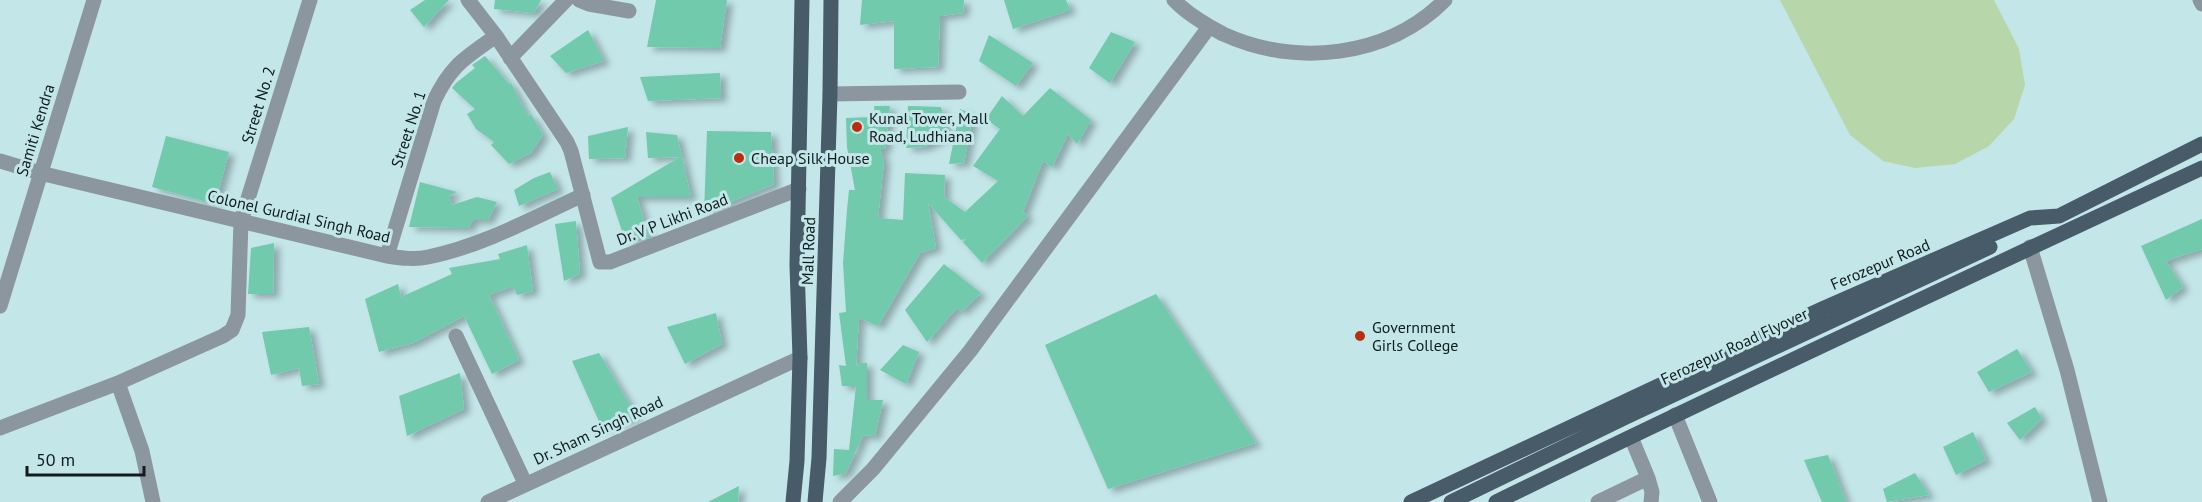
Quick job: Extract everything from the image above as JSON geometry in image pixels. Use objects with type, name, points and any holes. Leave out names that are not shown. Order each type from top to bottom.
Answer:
[{"type":"main road","name":"Mall Road","points":[[793,502],[800,358],[797,265],[802,0]]},
{"type":"main road","name":"Mall Road","points":[[815,502],[819,458],[831,0]]},
{"type":"main road","name":"Ferozepur Road","points":[[1411,502],[1824,308],[2030,218],[2059,216],[2202,144]]},
{"type":"main road","points":[[1496,502],[1513,498],[1676,415],[2202,168]]},
{"type":"main road","name":"Ferozepur Road Flyover","points":[[1451,502],[1658,402],[2059,216]]},
{"type":"street","name":"Samiti Kendra","points":[[0,306],[94,0]]},
{"type":"street","name":"Street No. 2","points":[[0,429],[118,383],[232,330],[238,315],[241,221],[310,0]]},
{"type":"street","name":"Dr. V P Likhi Road","points":[[468,0],[496,36],[567,142],[600,262],[605,263],[799,189]]},
{"type":"street","points":[[510,58],[566,0]]},
{"type":"street","points":[[579,0],[588,4],[629,11]]},
{"type":"street","points":[[1174,0],[1209,27],[1245,44],[1284,53],[1324,54],[1363,47],[1400,33],[1436,10],[1446,0]]},
{"type":"street","points":[[840,502],[873,469],[970,351],[1209,27]]},
{"type":"street","name":"Street No. 1","points":[[387,256],[434,101],[444,81],[456,65],[496,36]]},
{"type":"street","points":[[830,94],[959,92]]},
{"type":"street","name":"Colonel Gurdial Singh Road","points":[[0,161],[40,173],[407,259],[428,257],[486,238],[583,195]]},
{"type":"street","points":[[2030,247],[2067,370],[2100,502]]},
{"type":"street","points":[[456,336],[525,483]]},
{"type":"street","name":"Dr. Sham Singh Road","points":[[489,502],[525,483],[800,358]]},
{"type":"street","points":[[118,383],[142,451],[153,502]]},
{"type":"street","points":[[1676,415],[1710,502]]},
{"type":"street","points":[[1631,437],[1648,478],[1652,492],[1651,502]]},
{"type":"street","points":[[1598,502],[1648,478]]},
{"type":"green space","points":[[1780,0],[1994,0],[2019,49],[2025,85],[2014,119],[1989,146],[1955,164],[1915,168],[1883,161],[1850,135]]},
{"type":"building","points":[[425,0],[449,0],[424,27],[410,10]]},
{"type":"building","points":[[495,0],[541,0],[534,13],[494,9]]},
{"type":"building","points":[[656,0],[727,0],[720,48],[647,47]]},
{"type":"building","points":[[862,0],[964,0],[963,13],[940,16],[938,67],[894,69],[894,21],[860,25]]},
{"type":"building","points":[[1004,0],[1066,0],[1070,10],[1013,29]]},
{"type":"building","points":[[588,30],[604,61],[566,73],[550,56]]},
{"type":"building","points":[[1111,32],[1135,42],[1110,83],[1089,68]]},
{"type":"building","points":[[989,35],[1033,63],[1016,86],[979,61]]},
{"type":"building","points":[[485,56],[509,84],[511,83],[528,117],[531,114],[543,135],[531,153],[509,164],[491,145],[494,142],[476,129],[467,114],[475,109],[452,88],[475,68],[472,65]]},
{"type":"building","points":[[720,73],[721,98],[648,101],[640,77]]},
{"type":"building","points":[[1050,88],[1091,120],[1077,144],[1068,134],[1052,167],[1043,161],[1023,212],[1028,216],[982,263],[963,242],[966,239],[961,240],[928,203],[936,248],[920,253],[878,326],[859,318],[856,367],[858,363],[867,363],[867,400],[883,400],[875,436],[863,435],[846,473],[833,476],[834,449],[849,450],[856,386],[842,386],[839,365],[846,366],[839,313],[846,312],[843,263],[849,190],[855,190],[847,147],[846,118],[875,117],[874,106],[890,106],[885,149],[880,149],[884,161],[878,218],[903,220],[905,173],[945,175],[944,197],[965,212],[998,181],[973,166],[1000,129],[986,119],[1002,96],[1023,116]]},
{"type":"building","points":[[908,106],[941,107],[948,135],[924,147],[906,148]]},
{"type":"building","points":[[960,109],[973,114],[964,163],[949,164]]},
{"type":"building","points":[[628,127],[625,158],[589,159],[588,136]]},
{"type":"building","name":"Cheap Silk House","points":[[707,131],[771,132],[774,184],[704,213]]},
{"type":"building","points":[[646,132],[677,135],[691,197],[637,197],[649,237],[625,240],[611,198],[680,157],[648,158]]},
{"type":"building","points":[[166,136],[229,152],[215,204],[152,187]]},
{"type":"building","points":[[550,172],[558,189],[519,206],[514,190]]},
{"type":"building","points":[[420,182],[457,192],[449,196],[452,205],[477,197],[497,202],[488,220],[473,220],[468,228],[409,227]]},
{"type":"building","points":[[2202,219],[2202,249],[2166,261],[2183,287],[2166,300],[2141,246]]},
{"type":"building","points":[[576,221],[580,274],[564,281],[555,224]]},
{"type":"building","points":[[274,243],[273,294],[248,294],[251,248]]},
{"type":"building","points":[[527,245],[533,291],[517,295],[513,286],[489,295],[519,360],[492,374],[464,316],[413,343],[379,352],[365,299],[398,284],[401,297],[452,274],[449,268],[500,259],[498,254]]},
{"type":"building","points":[[944,264],[981,293],[961,312],[957,308],[927,342],[905,310]]},
{"type":"building","points":[[1156,294],[1256,443],[1108,489],[1045,345]]},
{"type":"building","points":[[716,313],[722,344],[685,364],[667,327]]},
{"type":"building","points":[[309,327],[319,384],[302,386],[299,368],[271,375],[262,332]]},
{"type":"building","points":[[903,345],[919,352],[906,384],[880,370]]},
{"type":"building","points":[[2017,349],[2032,372],[1989,392],[1977,372]]},
{"type":"building","points":[[599,353],[637,417],[602,428],[572,361]]},
{"type":"building","points":[[460,373],[464,409],[407,436],[399,396]]},
{"type":"building","points":[[2035,407],[2042,419],[2020,440],[2007,423]]},
{"type":"building","points":[[1973,432],[1986,460],[1956,475],[1943,447]]},
{"type":"building","points":[[1828,455],[1846,502],[1822,502],[1804,460]]},
{"type":"building","points":[[1915,473],[1929,495],[1887,502],[1883,489]]},
{"type":"building","points":[[739,486],[738,502],[708,502]]},
{"type":"place","name":"Kunal Tower, Mall Road, Ludhiana","points":[[857,127]]},
{"type":"place","name":"Cheap Silk House","points":[[739,158]]},
{"type":"place","name":"Government Girls College","points":[[1360,336]]}]
